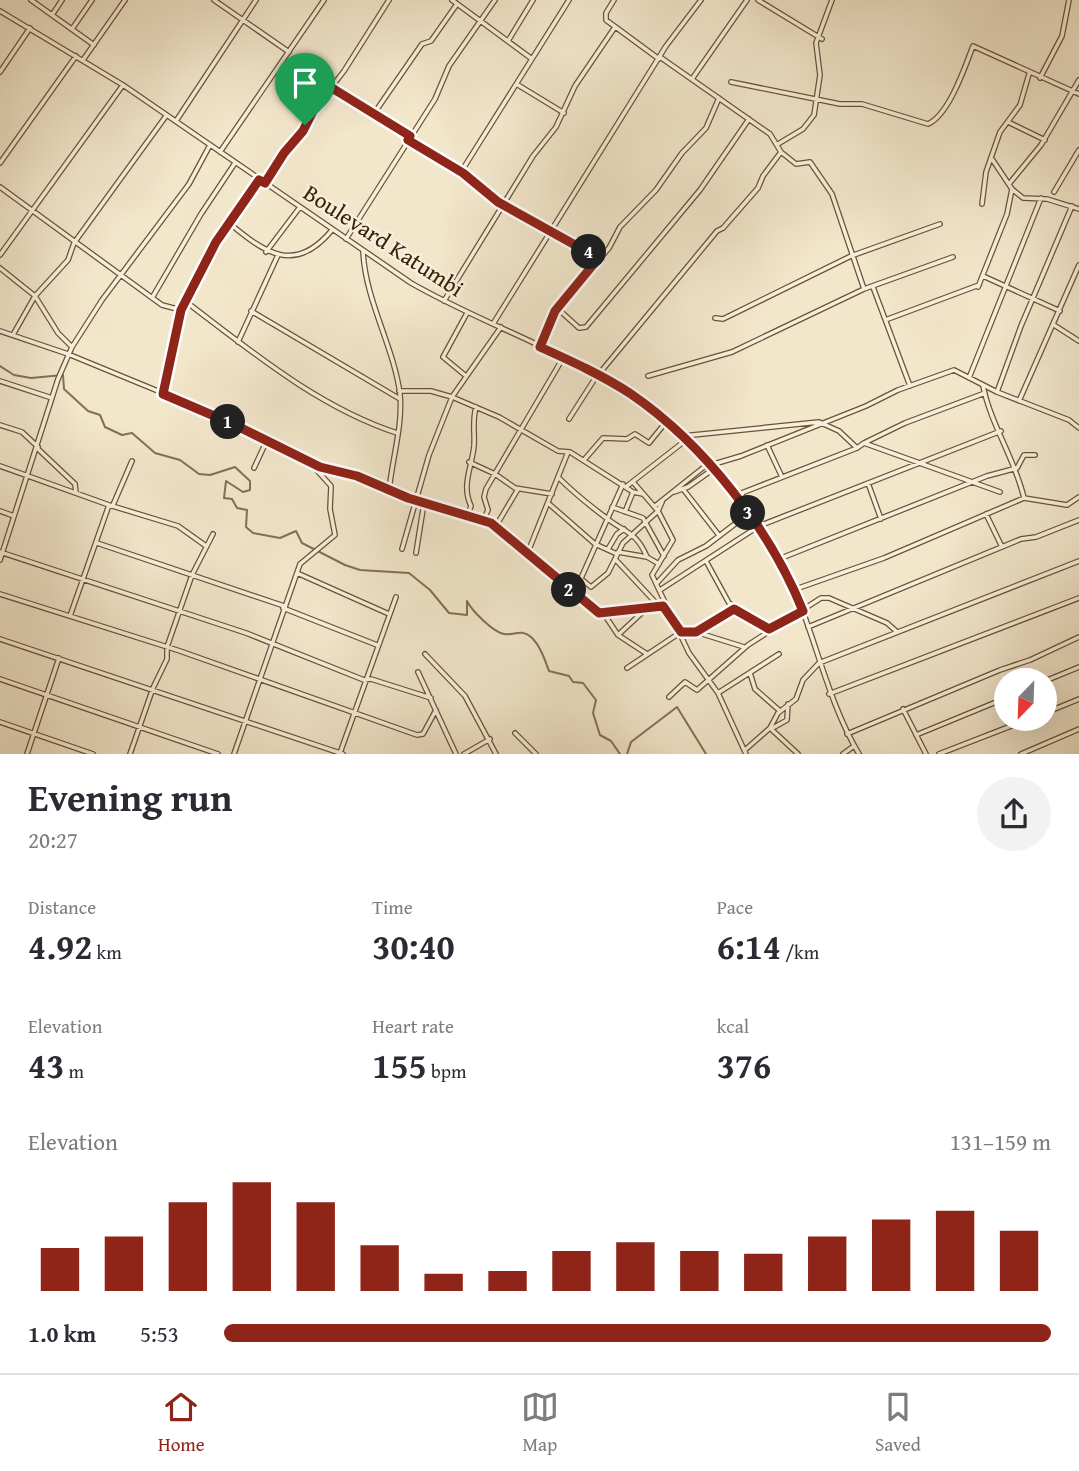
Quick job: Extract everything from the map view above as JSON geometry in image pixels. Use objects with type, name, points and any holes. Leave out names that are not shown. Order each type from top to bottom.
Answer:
[{"type":"street","points":[[31,0],[94,45]]},
{"type":"street","points":[[52,15],[62,0]]},
{"type":"street","points":[[72,29],[92,0]]},
{"type":"street","points":[[83,60],[125,0]]},
{"type":"street","points":[[214,0],[289,52]]},
{"type":"street","points":[[176,121],[256,0]]},
{"type":"street","points":[[220,152],[324,0]]},
{"type":"street","points":[[265,183],[284,153],[303,131],[313,111],[332,88],[389,0]]},
{"type":"street","points":[[452,0],[532,59]]},
{"type":"street","points":[[346,239],[435,99],[449,66],[495,0]]},
{"type":"street","points":[[508,40],[533,0]]},
{"type":"street","points":[[461,172],[569,0]]},
{"type":"street","points":[[614,0],[604,16],[615,27],[770,134],[781,152],[796,164],[810,162],[832,194],[864,289]]},
{"type":"street","points":[[493,324],[659,58],[701,0]]},
{"type":"street","points":[[692,79],[747,0]]},
{"type":"street","points":[[758,0],[820,38]]},
{"type":"street","points":[[777,145],[803,129],[814,115],[820,75],[816,43],[832,0]]},
{"type":"street","points":[[1040,78],[1062,36],[1069,0]]},
{"type":"street","points":[[373,115],[422,44],[431,41],[457,4]]},
{"type":"street","name":"Boulevard Katumbi","points":[[0,11],[123,85],[363,251],[444,302],[598,375],[666,422],[686,440],[759,526],[779,559],[803,611],[829,694],[859,754]]},
{"type":"street","points":[[444,302],[564,113],[575,86],[615,27]]},
{"type":"street","points":[[0,72],[30,28]]},
{"type":"street","points":[[731,82],[862,104],[928,124],[934,121],[953,94],[973,46],[1079,94]]},
{"type":"street","points":[[0,163],[76,55]]},
{"type":"street","points":[[982,204],[986,172],[1000,132],[1020,105],[1030,74]]},
{"type":"street","points":[[888,319],[979,286],[1007,214],[1010,187],[1045,140],[1079,80]]},
{"type":"street","points":[[0,255],[123,85]]},
{"type":"street","points":[[518,85],[564,113]]},
{"type":"street","points":[[332,88],[461,172],[478,189],[550,232],[583,248],[597,260]]},
{"type":"street","points":[[540,347],[557,308],[609,248],[620,227],[656,190],[682,153],[706,128],[719,98]]},
{"type":"street","points":[[14,333],[35,296],[68,260],[74,243],[167,115]]},
{"type":"street","points":[[557,308],[579,328],[586,327],[700,190],[749,119]]},
{"type":"street","points":[[1008,122],[1045,140]]},
{"type":"street","points":[[0,560],[61,370],[72,346],[120,275],[189,184],[210,145]]},
{"type":"street","points":[[1054,191],[1079,150]]},
{"type":"street","points":[[569,419],[598,375],[717,231],[723,228],[758,188],[763,176],[781,152]]},
{"type":"street","points":[[992,159],[1010,187],[1023,198],[1041,198],[1079,209]]},
{"type":"street","points":[[152,298],[193,226],[236,163]]},
{"type":"street","points":[[163,394],[181,310],[229,223],[259,180]]},
{"type":"street","points":[[0,187],[162,305],[181,310]]},
{"type":"street","points":[[969,378],[1041,198]]},
{"type":"street","points":[[997,392],[1032,299],[1072,206]]},
{"type":"street","points":[[267,252],[300,207]]},
{"type":"street","points":[[229,223],[267,252],[278,255],[314,250],[332,230]]},
{"type":"street","points":[[715,318],[732,315],[853,256],[940,224]]},
{"type":"street","points":[[363,251],[374,309],[400,391],[389,491]]},
{"type":"street","points":[[238,342],[278,255]]},
{"type":"street","points":[[648,376],[732,352],[864,289],[953,257]]},
{"type":"street","points":[[1019,401],[1079,265]]},
{"type":"street","points":[[0,268],[35,296],[58,333],[72,346]]},
{"type":"street","points":[[982,276],[1060,312]]},
{"type":"street","points":[[873,286],[888,319],[910,386]]},
{"type":"street","points":[[186,301],[238,342],[335,405],[397,433]]},
{"type":"street","points":[[251,311],[400,399]]},
{"type":"street","points":[[466,376],[443,357],[467,313]]},
{"type":"street","points":[[1054,325],[1079,341]]},
{"type":"street","points":[[401,549],[418,501],[429,455],[452,397],[500,327]]},
{"type":"street","points":[[0,331],[14,333],[163,394],[267,440],[326,470],[366,479],[389,491],[495,526],[594,611],[604,614],[657,604]]},
{"type":"street","points":[[483,521],[488,510],[485,494],[563,358]]},
{"type":"street","points":[[655,506],[671,492],[710,468],[954,370],[983,386],[1069,420],[1079,428]]},
{"type":"street","points":[[0,381],[52,398]]},
{"type":"street","points":[[983,386],[1017,468],[1024,498]]},
{"type":"street","points":[[400,391],[431,391],[476,407],[558,451],[568,452],[584,460],[633,492],[643,494]]},
{"type":"street","points":[[734,496],[857,448],[905,423],[985,393]]},
{"type":"street","points":[[467,517],[471,506],[466,492],[474,445],[472,425],[476,407]]},
{"type":"street","points":[[682,436],[758,430],[815,421],[824,423],[846,436],[857,448]]},
{"type":"street","points":[[584,460],[603,438],[627,439],[635,434],[649,443],[666,422]]},
{"type":"street","points":[[0,425],[22,432],[75,484],[76,493]]},
{"type":"street","points":[[660,590],[759,526],[1000,431]]},
{"type":"street","points":[[254,468],[267,440]]},
{"type":"street","points":[[574,594],[624,485],[633,482],[686,440]]},
{"type":"street","points":[[864,443],[1000,492]]},
{"type":"street","points":[[767,445],[782,476]]},
{"type":"street","points":[[528,552],[568,452]]},
{"type":"street","points":[[779,559],[972,481],[1017,468],[1024,455],[1035,455]]},
{"type":"street","points":[[70,617],[111,505],[132,461]]},
{"type":"street","points":[[234,754],[303,559],[335,535],[330,509],[331,486],[309,462]]},
{"type":"street","points":[[469,462],[518,489],[552,494]]},
{"type":"street","points":[[0,466],[178,526],[206,546]]},
{"type":"street","points":[[671,492],[683,489],[710,468]]},
{"type":"street","points":[[559,478],[607,519],[632,533],[642,544],[647,557]]},
{"type":"street","points":[[633,482],[655,506],[673,535],[652,575],[689,653],[718,693],[745,752],[770,729],[787,720],[788,704]]},
{"type":"street","points":[[868,482],[881,519]]},
{"type":"street","points":[[495,526],[518,489]]},
{"type":"street","points":[[683,489],[718,534]]},
{"type":"street","points":[[625,512],[633,492]]},
{"type":"street","points":[[793,590],[887,557],[1024,498],[1067,505],[1079,497]]},
{"type":"street","points":[[580,578],[589,586],[597,585],[632,533],[658,511],[663,500]]},
{"type":"street","points":[[416,553],[424,503]]},
{"type":"street","points":[[548,503],[595,544],[618,553],[647,557],[659,564]]},
{"type":"street","points":[[612,507],[642,517],[664,556]]},
{"type":"street","points":[[0,511],[15,516]]},
{"type":"street","points":[[657,583],[678,560],[706,546],[718,534],[748,514]]},
{"type":"street","points":[[985,514],[1002,547]]},
{"type":"street","points":[[808,627],[1002,547],[1079,520]]},
{"type":"street","points":[[608,550],[617,534],[624,529]]},
{"type":"street","points":[[130,754],[153,688],[167,659],[167,647],[192,575],[213,534]]},
{"type":"street","points":[[97,543],[284,607],[377,645]]},
{"type":"street","points":[[1,552],[272,644],[364,680],[371,679],[431,698]]},
{"type":"street","points":[[615,560],[657,604],[667,607]]},
{"type":"street","points":[[706,561],[734,609],[769,629]]},
{"type":"street","points":[[770,729],[780,711],[796,699],[803,680],[819,663],[1079,561]]},
{"type":"street","points":[[297,573],[390,614]]},
{"type":"street","points":[[0,594],[167,647],[416,736],[422,734],[436,710]]},
{"type":"street","points":[[0,639],[341,753],[364,680],[396,597]]},
{"type":"street","points":[[669,697],[684,683],[695,691],[769,629],[826,597],[887,623],[896,631]]},
{"type":"street","points":[[829,694],[1079,598]]},
{"type":"street","points":[[618,635],[648,607]]},
{"type":"street","points":[[696,632],[734,609]]},
{"type":"street","points":[[604,614],[618,635],[647,654]]},
{"type":"street","points":[[627,668],[681,632],[696,632],[744,649]]},
{"type":"street","points":[[847,734],[903,709],[1030,660],[1079,637]]},
{"type":"street","points":[[425,654],[465,696],[496,754]]},
{"type":"street","points":[[718,693],[779,654]]},
{"type":"street","points":[[27,754],[60,658]]},
{"type":"street","points":[[1057,676],[1079,667]]},
{"type":"street","points":[[418,672],[456,754]]},
{"type":"street","points":[[750,673],[755,689],[780,711]]},
{"type":"street","points":[[0,679],[218,754]]},
{"type":"street","points":[[1057,708],[1079,699]]},
{"type":"street","points":[[916,735],[994,703]]},
{"type":"street","points":[[903,709],[926,754]]},
{"type":"street","points":[[0,722],[93,754]]},
{"type":"street","points":[[770,729],[798,754]]},
{"type":"street","points":[[1021,754],[1079,729]]},
{"type":"street","points":[[939,754],[996,732]]},
{"type":"street","points":[[515,733],[536,754]]},
{"type":"street","points":[[464,754],[490,739]]},
{"type":"street","points":[[843,754],[854,746]]},
{"type":"waterway","points":[[0,366],[14,375],[31,378],[63,375],[64,389],[88,411],[100,415],[105,427],[122,435],[132,433],[155,453],[180,460],[199,474],[210,475],[235,467],[250,481],[250,490],[243,492],[226,481],[224,498],[232,499],[237,508],[247,510],[246,527],[253,533],[280,538],[296,531],[302,543],[345,565],[360,570],[409,573],[430,590],[449,613],[467,615],[467,601],[483,621],[499,632],[527,634],[540,648],[549,671],[569,676],[573,682],[583,683],[596,700],[593,713],[600,735],[611,741],[620,754]]},
{"type":"waterway","points":[[627,754],[631,742],[677,707],[706,754]]},
{"type":"route","points":[[332,88],[410,136],[408,140],[463,173],[478,189],[498,202],[593,255],[597,260],[555,311],[540,347],[598,375],[631,395],[686,440],[759,526],[785,569],[803,611],[769,629],[734,609],[696,632],[681,632],[667,607],[657,604],[645,608],[599,613],[589,608],[491,523],[408,498],[357,476],[326,470],[233,424],[163,394],[181,310],[216,242],[259,180],[265,183],[305,125],[332,88]]}]
